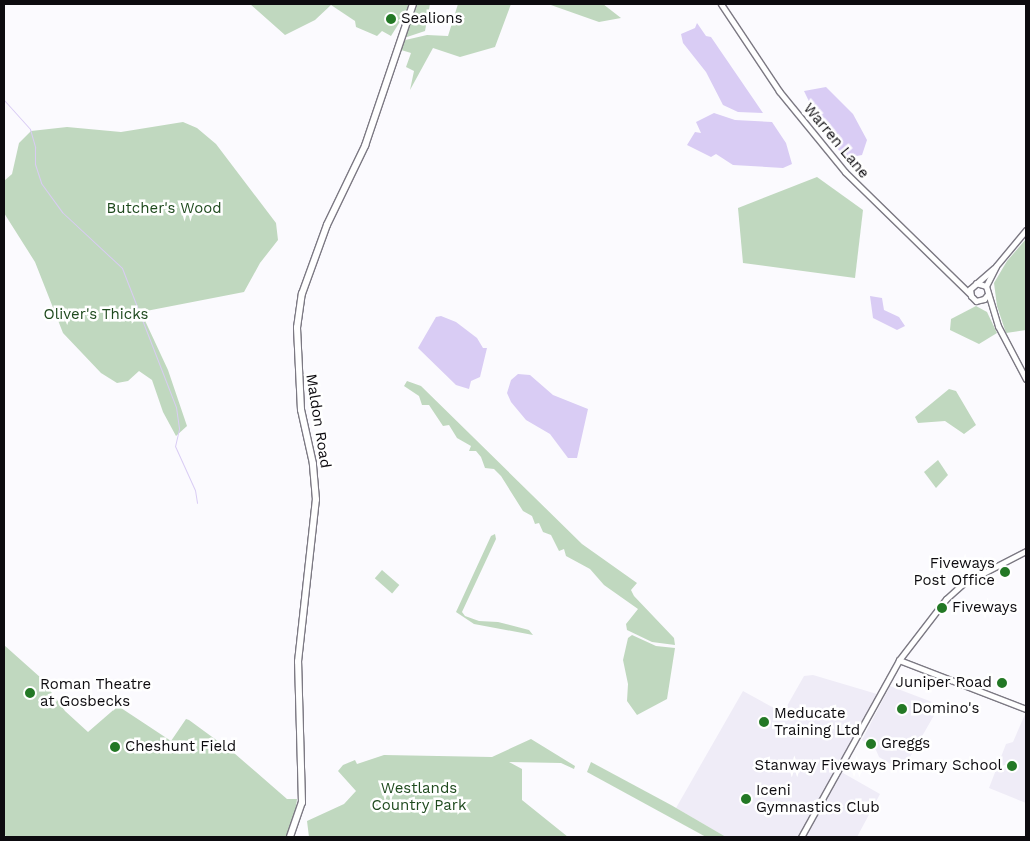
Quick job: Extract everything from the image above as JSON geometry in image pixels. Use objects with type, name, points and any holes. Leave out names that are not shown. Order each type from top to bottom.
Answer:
[{"type":"main road","name":"Maldon Road","points":[[292,835],[302,803],[298,662],[316,500],[313,464],[300,405],[297,328],[302,294],[321,241],[365,146],[413,4]]},
{"type":"street","name":"Warren Lane","points":[[721,4],[779,91],[829,153],[870,199],[952,279],[991,309]]},
{"type":"street","points":[[970,294],[974,284],[996,266],[1026,230]]},
{"type":"street","points":[[986,286],[996,266]]},
{"type":"street","name":"Warren Lane","points":[[952,279],[986,286],[991,309],[1026,379]]},
{"type":"street","points":[[980,301],[988,294]]},
{"type":"street","points":[[801,837],[899,660],[955,589],[1026,551]]},
{"type":"street","points":[[899,660],[1026,709]]},
{"type":"shaded area","points":[[697,23],[706,36],[711,37],[763,113],[738,112],[723,105],[706,72],[683,43],[681,34],[695,28]]},
{"type":"shaded area","points":[[826,87],[853,114],[867,140],[862,155],[846,158],[814,123],[816,116],[804,91]]},
{"type":"shaded area","points":[[714,113],[735,120],[772,122],[786,143],[792,164],[783,168],[733,165],[716,154],[711,157],[687,145],[695,132],[701,133],[696,122]]},
{"type":"shaded area","points":[[870,296],[882,298],[884,310],[899,317],[905,326],[897,330],[873,318]]},
{"type":"shaded area","points":[[441,316],[456,322],[477,338],[483,348],[487,348],[480,377],[471,381],[469,389],[456,385],[418,348],[436,317]]},
{"type":"shaded area","points":[[518,374],[530,375],[553,395],[588,409],[577,458],[568,458],[550,434],[526,420],[511,402],[507,393],[511,380]]},
{"type":"shaded area","points":[[813,675],[877,694],[836,769],[880,794],[857,837],[726,837],[676,808],[743,691],[783,713],[804,676]]},
{"type":"shaded area","points":[[890,686],[940,705],[902,771],[879,757],[876,750],[862,740]]},
{"type":"shaded area","name":"Stanway Fiveways Primary School","points":[[1026,712],[1026,803],[989,788],[1006,744],[1013,742]]},
{"type":"green space","points":[[250,4],[411,4],[391,36],[382,31],[377,36],[356,27],[355,21],[331,5],[315,20],[285,35]]},
{"type":"green space","points":[[416,4],[430,4],[425,31],[404,38]]},
{"type":"green space","points":[[458,4],[511,4],[495,47],[460,57],[433,48],[410,90],[414,71],[406,67],[411,53],[398,49],[401,41],[427,35],[448,36]]},
{"type":"green space","points":[[548,4],[603,4],[621,18],[599,22]]},
{"type":"green space","name":"Butcher's Wood","points":[[183,122],[197,128],[216,144],[276,223],[278,240],[260,263],[244,292],[141,312],[168,370],[187,426],[176,436],[163,412],[152,380],[139,371],[128,381],[117,383],[101,373],[63,333],[35,262],[4,213],[4,181],[12,174],[19,143],[31,131],[67,127],[121,132]]},
{"type":"green space","points":[[817,177],[863,210],[855,278],[743,263],[738,208]]},
{"type":"green space","points":[[1026,239],[1026,330],[1006,333],[997,306],[994,283],[1007,261]]},
{"type":"green space","points":[[976,306],[987,312],[997,333],[979,344],[950,330],[951,319]]},
{"type":"green space","points":[[407,381],[421,386],[582,544],[637,583],[631,590],[634,596],[674,638],[675,645],[652,642],[627,630],[626,624],[638,609],[604,585],[590,569],[566,556],[564,549],[559,551],[551,535],[543,532],[539,523],[535,524],[532,516],[523,511],[501,476],[494,469],[485,468],[481,457],[476,451],[469,451],[471,446],[457,438],[449,425],[443,426],[429,405],[422,405],[419,396],[404,386]]},
{"type":"green space","points":[[949,389],[956,391],[976,425],[964,434],[945,421],[918,423],[915,417]]},
{"type":"green space","points":[[938,460],[948,475],[936,488],[924,472]]},
{"type":"green space","points":[[495,534],[496,539],[462,612],[465,616],[479,621],[498,622],[529,630],[533,635],[474,624],[456,612],[491,536]]},
{"type":"green space","points":[[382,570],[399,585],[392,593],[375,578]]},
{"type":"green space","points":[[632,635],[656,646],[675,648],[667,699],[637,715],[627,701],[628,684],[623,660],[628,638]]},
{"type":"green space","name":"Cheshunt Field","points":[[4,645],[41,678],[65,711],[88,732],[118,706],[171,741],[186,719],[189,720],[234,753],[287,799],[297,799],[295,814],[286,837],[7,837],[4,834]]},
{"type":"green space","name":"Westlands Country Park","points":[[531,739],[575,766],[574,769],[561,763],[509,762],[522,769],[522,800],[568,837],[309,837],[307,821],[344,804],[356,791],[338,771],[343,765],[355,760],[357,764],[384,755],[492,757]]},
{"type":"green space","points":[[591,762],[726,837],[706,837],[587,772]]},
{"type":"waterway","points":[[4,100],[30,129],[35,147],[35,164],[41,183],[62,212],[122,268],[176,407],[179,429],[175,446],[195,490],[197,503]]},
{"type":"place","name":"Sealions","points":[[391,19]]},
{"type":"place","name":"Fiveways Post Office","points":[[1005,572]]},
{"type":"place","name":"Fiveways","points":[[942,608]]},
{"type":"place","name":"Juniper Road","points":[[1002,683]]},
{"type":"place","name":"Roman Theatre at Gosbecks","points":[[30,693]]},
{"type":"place","name":"Domino's","points":[[902,709]]},
{"type":"place","name":"Meducate Training Ltd","points":[[764,722]]},
{"type":"place","name":"Greggs","points":[[871,744]]},
{"type":"place","name":"Cheshunt Field","points":[[115,747]]},
{"type":"place","name":"Stanway Fiveways Primary School","points":[[1012,766]]},
{"type":"place","name":"Iceni Gymnastics Club","points":[[746,799]]},
{"type":"park label","name":"Oliver's Thicks","points":[[96,315]]}]
